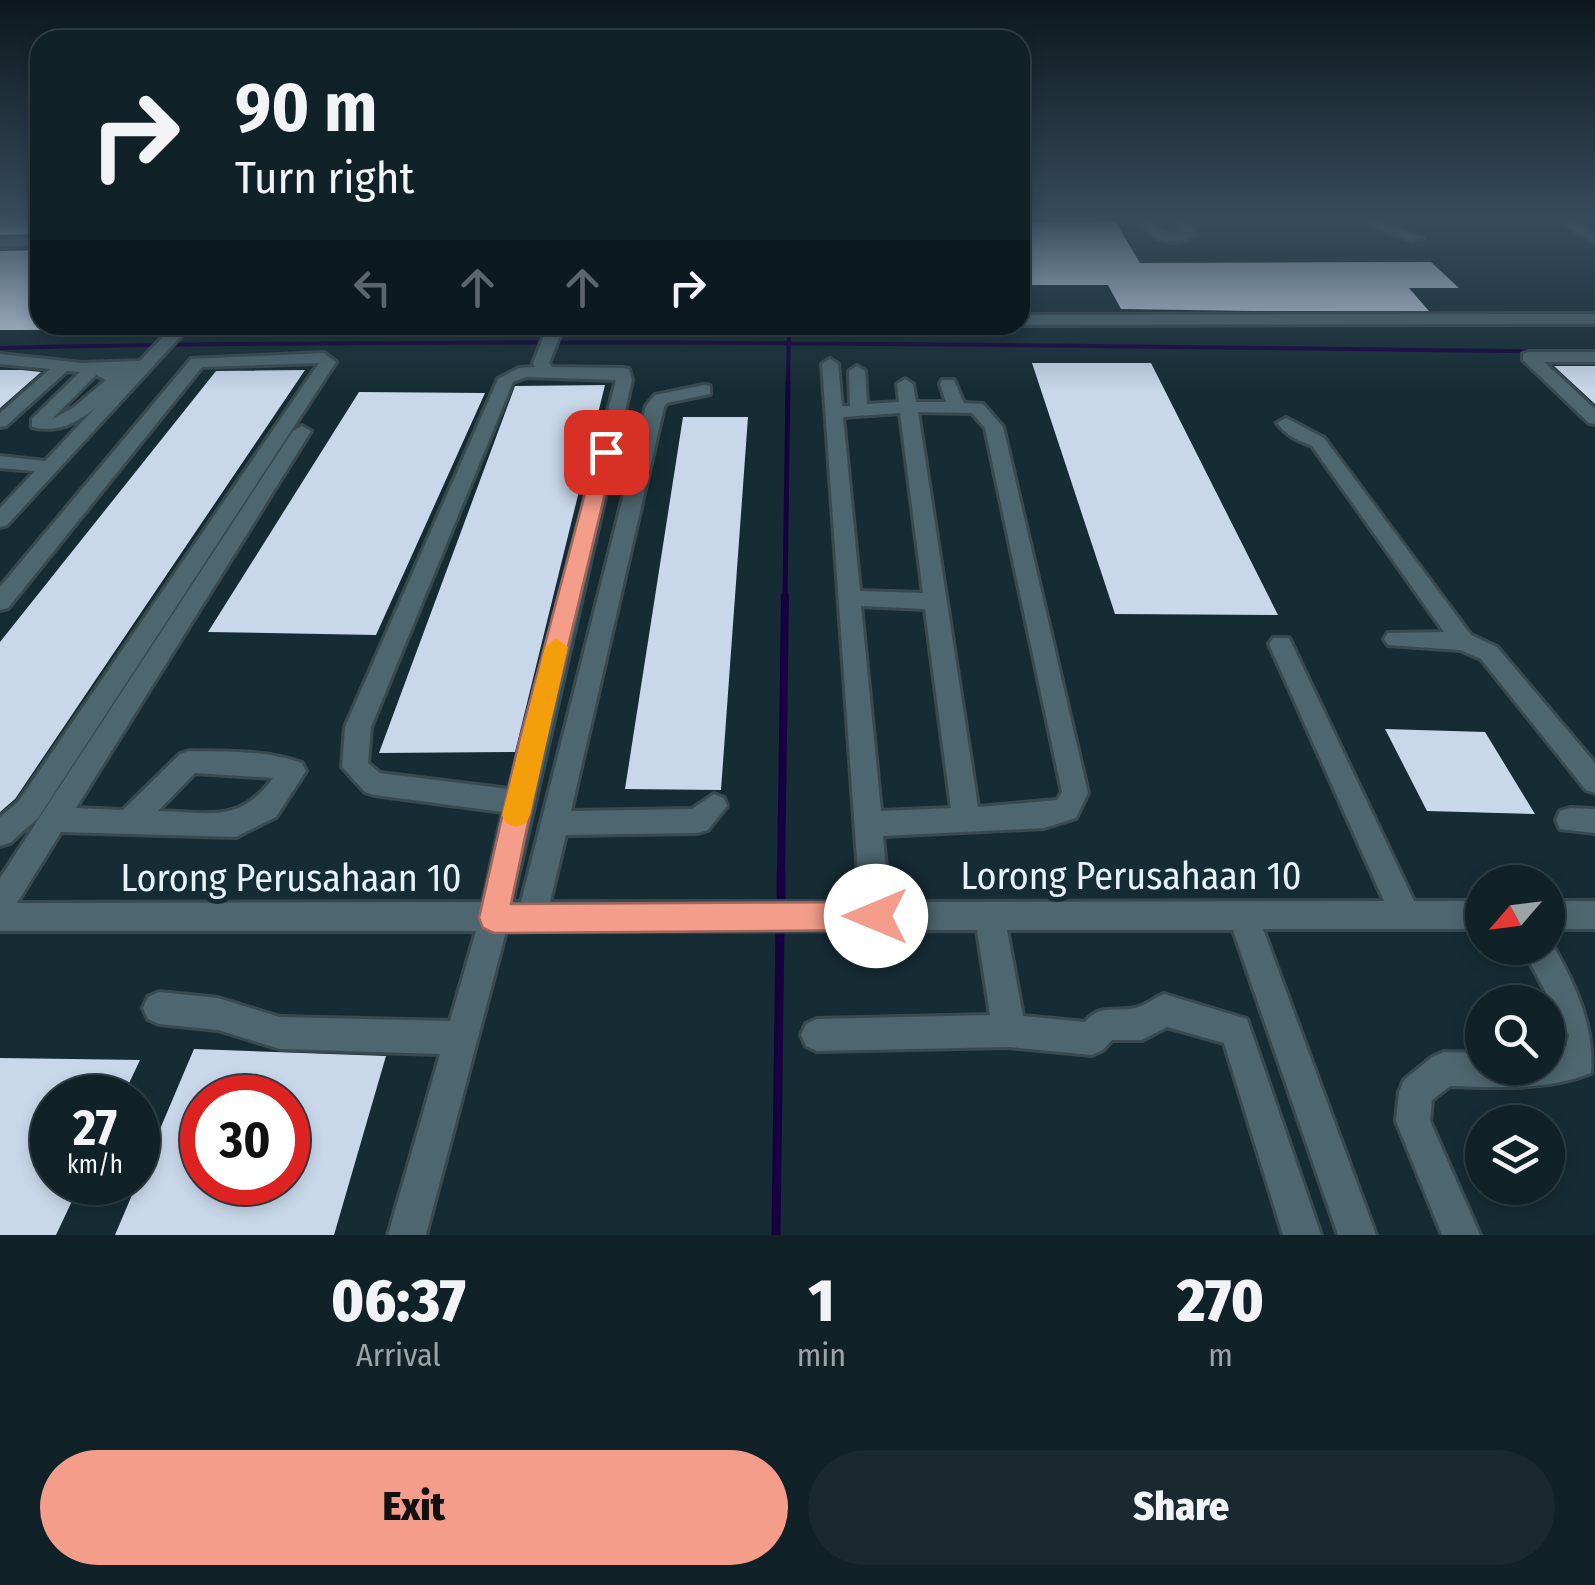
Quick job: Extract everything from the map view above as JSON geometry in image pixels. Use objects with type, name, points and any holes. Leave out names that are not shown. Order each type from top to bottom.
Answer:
[{"type":"street","points":[[1030,320],[1595,319]]},
{"type":"street","points":[[0,520],[173,335]]},
{"type":"street","points":[[544,368],[552,335]]},
{"type":"street","points":[[1595,358],[1529,357],[1595,419]]},
{"type":"street","points":[[0,602],[197,362],[324,358],[328,362],[28,810],[0,834]]},
{"type":"street","points":[[0,359],[39,360],[61,368],[99,371],[145,366]]},
{"type":"street","points":[[0,904],[346,363]]},
{"type":"street","points":[[830,364],[847,412]]},
{"type":"street","points":[[0,422],[61,368]]},
{"type":"street","points":[[407,1235],[494,918],[623,374],[544,368],[506,378],[358,727],[355,767],[374,784],[519,802]]},
{"type":"street","points":[[857,370],[847,412],[852,598],[876,916]]},
{"type":"street","points":[[948,384],[957,408]]},
{"type":"street","points":[[532,917],[655,406],[661,399],[704,390]]},
{"type":"street","points":[[847,412],[906,396],[957,408],[977,408],[994,427],[1076,793],[1066,810],[1044,816],[870,824]]},
{"type":"street","points":[[906,396],[966,820]]},
{"type":"street","points":[[1286,423],[1299,435],[1318,442],[1463,641]]},
{"type":"street","points":[[0,462],[50,467]]},
{"type":"street","points":[[852,598],[935,602]]},
{"type":"street","points":[[1396,638],[1463,641],[1490,653],[1595,782]]},
{"type":"street","points":[[1281,644],[1406,916]]},
{"type":"street","points":[[54,820],[236,825],[266,809],[293,771],[248,762],[190,762],[129,822]]},
{"type":"street","points":[[554,822],[698,821],[714,806]]},
{"type":"street","name":"Lorong Perusahaan 10","points":[[0,917],[1465,915]]},
{"type":"street","points":[[1565,915],[1595,915]]},
{"type":"street","points":[[990,916],[1009,1031]]},
{"type":"street","points":[[1242,916],[1356,1235]]},
{"type":"street","points":[[1548,965],[1590,1033],[1579,1060],[1565,1063]]},
{"type":"street","points":[[158,1008],[218,1014],[280,1032],[461,1038]]},
{"type":"street","points":[[817,1035],[1009,1031],[1092,1040],[1104,1024],[1142,1024],[1164,1010],[1236,1030],[1302,1235]]},
{"type":"street","points":[[1461,1235],[1414,1121],[1416,1092],[1444,1069],[1465,1070]]},
{"type":"building","points":[[0,277],[30,277],[30,330],[0,330]]},
{"type":"building","points":[[1030,277],[1447,277],[1459,288],[1409,288],[1429,311],[1253,311],[1121,309],[1108,285],[1030,285]]},
{"type":"building","points":[[1032,363],[1151,363],[1278,615],[1115,614]]},
{"type":"building","points":[[1554,366],[1595,366],[1595,404]]},
{"type":"building","points":[[0,370],[22,370],[41,372],[0,408]]},
{"type":"building","points":[[305,370],[15,799],[0,812],[0,642],[216,371]]},
{"type":"building","points":[[605,385],[515,752],[379,753],[515,386]]},
{"type":"building","points":[[359,392],[485,393],[376,635],[208,632]]},
{"type":"building","points":[[683,417],[748,417],[721,790],[625,789]]},
{"type":"building","points":[[1385,729],[1485,732],[1535,814],[1427,811]]},
{"type":"building","points":[[194,1049],[386,1056],[334,1235],[115,1235],[128,1205],[160,1205],[160,1129],[180,1082],[180,1205],[310,1205],[310,1075],[183,1075]]},
{"type":"building","points":[[0,1058],[140,1060],[133,1075],[30,1075],[30,1205],[70,1205],[56,1235],[0,1235]]},
{"type":"waterway","points":[[789,335],[789,343]]},
{"type":"waterway","points":[[0,348],[789,343]]},
{"type":"waterway","points":[[788,384],[789,343]]},
{"type":"waterway","points":[[789,343],[1595,352]]},
{"type":"waterway","points":[[785,598],[788,382]]},
{"type":"waterway","points":[[781,876],[785,596]]},
{"type":"waterway","points":[[781,876],[781,909]]},
{"type":"waterway","points":[[776,1235],[780,926]]},
{"type":"slow traffic","points":[[516,815],[556,647]]},
{"type":"route","points":[[606,452],[532,742],[494,918],[876,916]]}]
